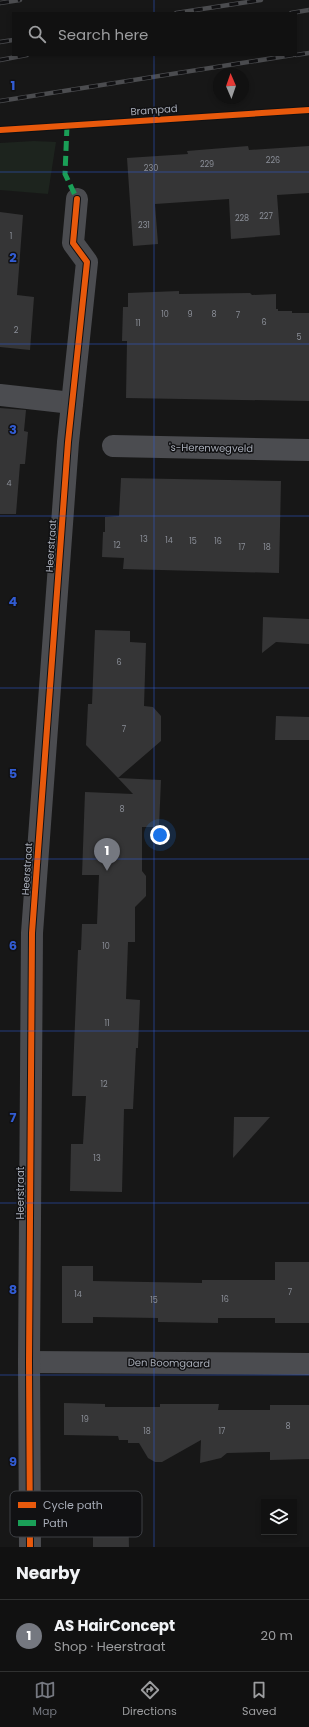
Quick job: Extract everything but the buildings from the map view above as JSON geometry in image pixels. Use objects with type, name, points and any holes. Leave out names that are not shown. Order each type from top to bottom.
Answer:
[{"type":"street","name":"Heerstraat","points":[[29,1491],[28,1362],[32,934],[72,403],[87,262],[73,243],[77,199]]},
{"type":"street","points":[[0,395],[72,403]]},
{"type":"street","name":"'s-Herenwegveld","points":[[113,446],[309,450]]},
{"type":"street","name":"Den Boomgaard","points":[[28,1362],[309,1364]]},
{"type":"street","name":"Heerstraat","points":[[30,1537],[30,1547]]},
{"type":"shaded area","points":[[34,141],[56,142],[48,194],[0,190],[0,143]]},
{"type":"railway","points":[[0,3],[20,0]]},
{"type":"railway","points":[[183,12],[261,0]]},
{"type":"railway","points":[[297,12],[309,10]]},
{"type":"railway","points":[[0,42],[12,40]]},
{"type":"railway","points":[[297,55],[309,53]]},
{"type":"railway","points":[[0,60],[22,56]]},
{"type":"railway","points":[[0,101],[287,56]]},
{"type":"marked path","points":[[67,126],[65,174],[77,199]]},
{"type":"cycle path","name":"Brampad","points":[[0,130],[309,110]]},
{"type":"cycle path","points":[[30,1491],[29,1362],[32,933],[68,442],[87,262],[73,243],[77,199]]},
{"type":"cycle path","points":[[30,1537],[30,1547]]},
{"type":"place","name":"AS HairConcept","points":[[107,871]]}]
